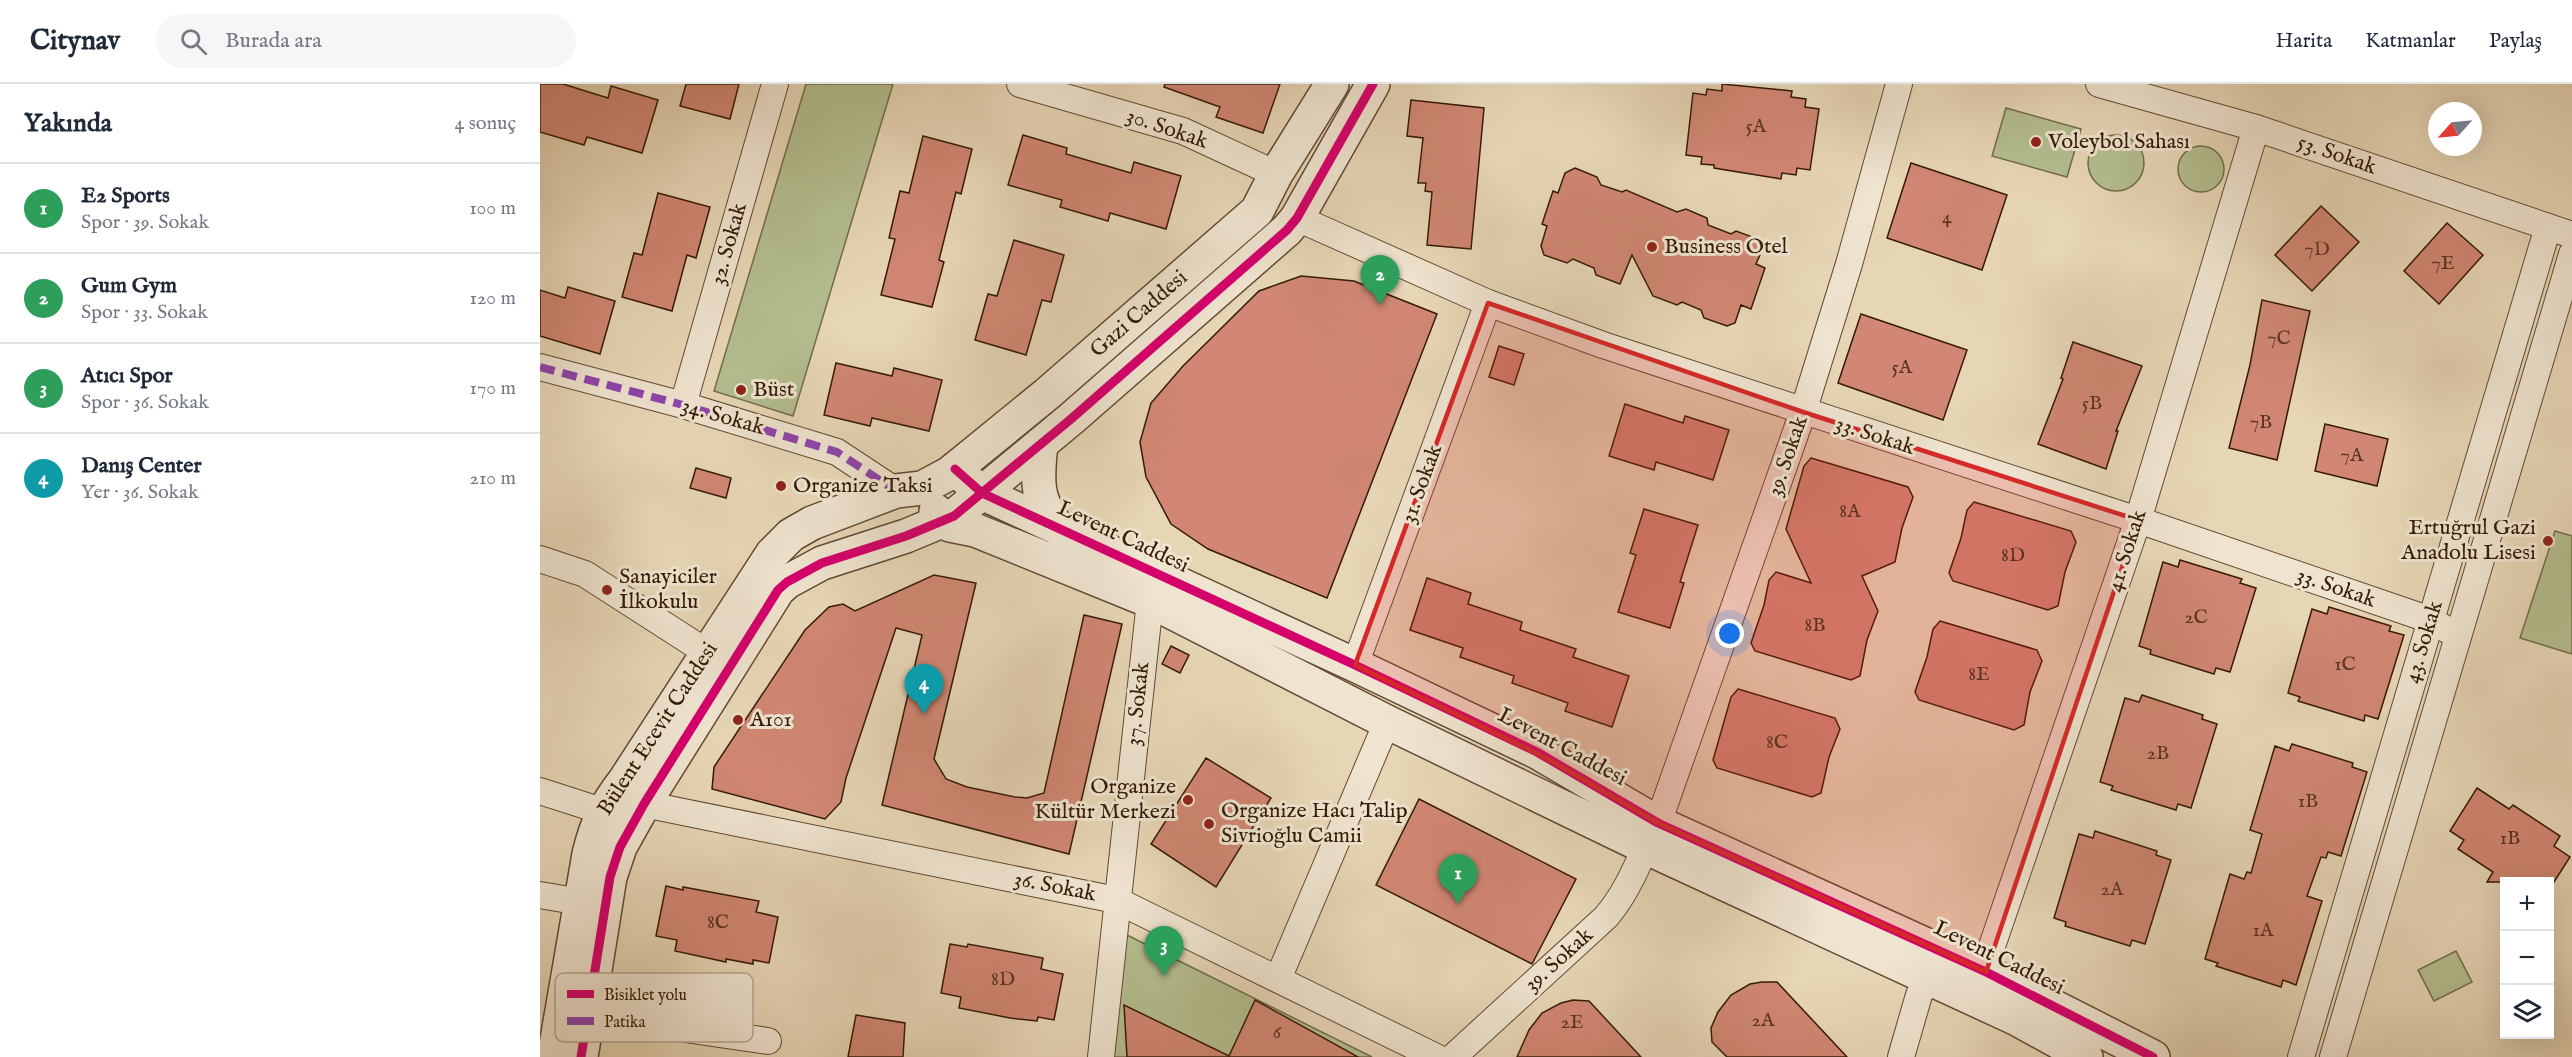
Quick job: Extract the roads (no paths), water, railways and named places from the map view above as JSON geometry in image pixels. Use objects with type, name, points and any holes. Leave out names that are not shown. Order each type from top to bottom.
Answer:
[{"type":"street","name":"32. Sokak","points":[[683,405],[775,84]]},
{"type":"street","name":"30. Sokak","points":[[1020,84],[1183,131],[1276,174]]},
{"type":"street","name":"Gazi Caddesi","points":[[904,490],[922,488],[955,469],[1047,394],[1248,220],[1257,211],[1276,174],[1332,84]]},
{"type":"street","points":[[595,973],[613,868],[620,847],[768,603],[782,586],[822,563],[906,536],[954,516],[1041,444],[1273,245],[1297,218],[1373,84]]},
{"type":"street","name":"39. Sokak","points":[[1453,1057],[1606,917],[1620,901],[1652,835],[1803,412],[1849,264],[1899,84]]},
{"type":"street","name":"53. Sokak","points":[[2099,84],[2256,128],[2572,235]]},
{"type":"street","name":"41. Sokak","points":[[1986,972],[1990,952],[2138,520],[2256,128]]},
{"type":"street","name":"33. Sokak","points":[[1297,218],[1488,303],[1603,345],[2138,520],[2430,620],[2458,636]]},
{"type":"street","name":"43. Sokak","points":[[2301,1057],[2548,227]]},
{"type":"street","name":"43. Sokak","points":[[2332,1057],[2572,254]]},
{"type":"street","name":"31. Sokak","points":[[1355,665],[1488,303]]},
{"type":"street","name":"34. Sokak","points":[[540,367],[683,405],[837,452],[904,490]]},
{"type":"street","points":[[1041,444],[1038,477],[1040,498],[1052,521],[1060,530]]},
{"type":"street","name":"Levent Caddesi","points":[[955,469],[982,493],[1355,665],[1537,752],[1652,835],[1928,978],[2017,1019],[2086,1057]]},
{"type":"street","name":"Levent Caddesi","points":[[904,490],[950,525],[983,533],[1150,601],[1387,722],[1652,835],[1986,972],[2153,1057]]},
{"type":"street","name":"Bülent Ecevit Caddesi","points":[[569,973],[592,836],[602,811],[625,780],[757,576],[783,542],[812,523],[904,490]]},
{"type":"street","points":[[540,559],[585,574],[708,653]]},
{"type":"street","name":"37. Sokak","points":[[1101,1057],[1116,900],[1150,601]]},
{"type":"street","points":[[1278,979],[1387,722]]},
{"type":"street","points":[[540,790],[602,811]]},
{"type":"street","name":"36. Sokak","points":[[644,804],[1116,900],[1436,1057]]},
{"type":"street","points":[[540,895],[581,902]]},
{"type":"street","points":[[1901,1057],[1919,995],[1928,978]]},
{"type":"street","points":[[753,1039],[768,1041]]},
{"type":"street","name":"Bülent Ecevit Caddesi","points":[[554,1057],[557,1042]]},
{"type":"street","points":[[581,1057],[584,1042]]},
{"type":"place","name":"Voleybol Sahası","points":[[2036,142]]},
{"type":"place","name":"Business Otel","points":[[1652,247]]},
{"type":"place","name":"Gum Gym","points":[[1380,305]]},
{"type":"place","name":"Büst","points":[[741,390]]},
{"type":"place","name":"Organize Taksi","points":[[781,486]]},
{"type":"place","name":"Ertuğrul Gazi Anadolu Lisesi","points":[[2548,541]]},
{"type":"place","name":"Sanayiciler İlkokulu","points":[[607,590]]},
{"type":"place","name":"Danış Center","points":[[924,714]]},
{"type":"place","name":"A101","points":[[738,720]]},
{"type":"place","name":"Organize Kültür Merkezi","points":[[1188,800]]},
{"type":"place","name":"Organize Hacı Talip Sivrioğlu Camii","points":[[1209,824]]},
{"type":"place","name":"E2 Sports","points":[[1458,904]]},
{"type":"place","name":"Atıcı Spor","points":[[1164,976]]}]
